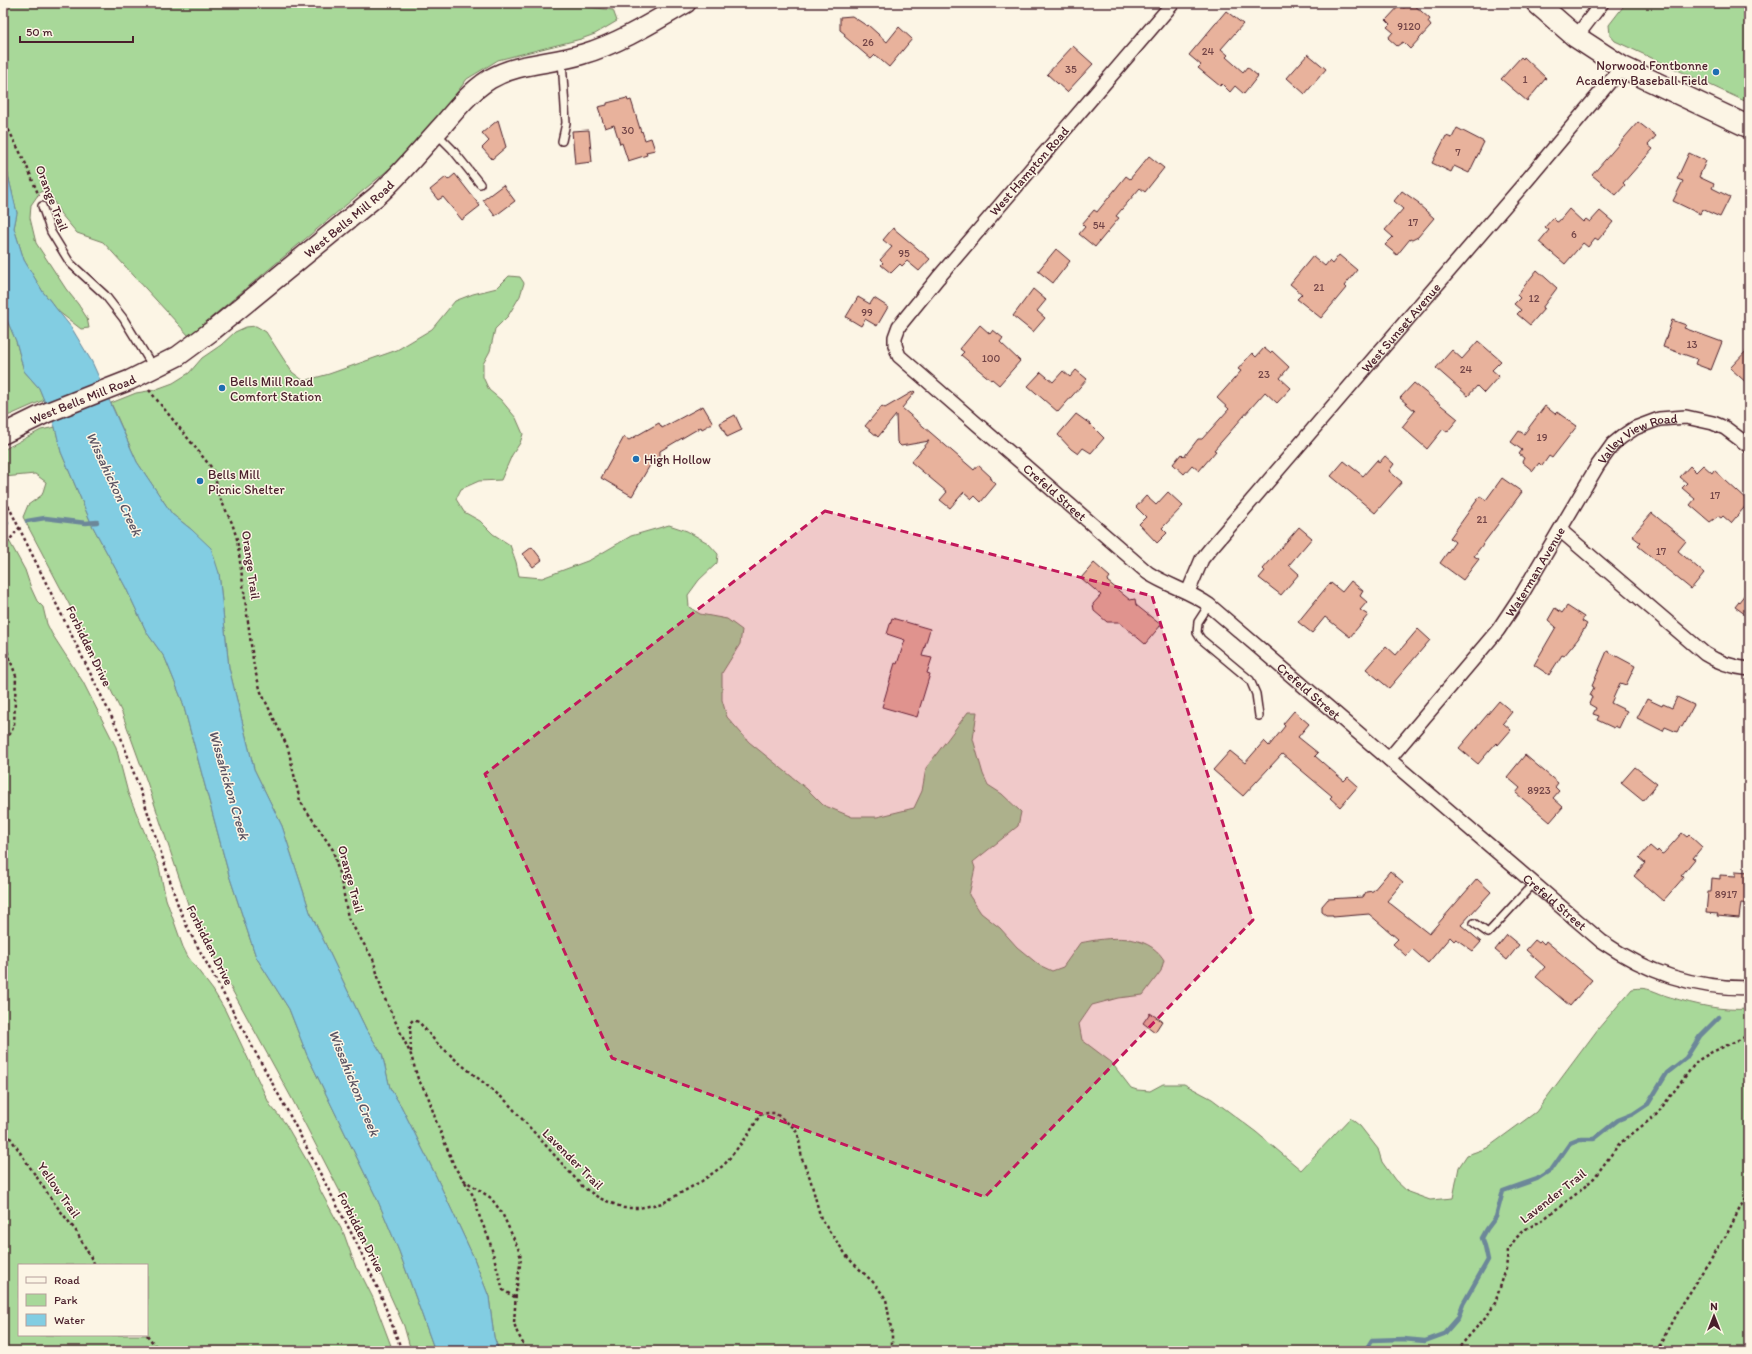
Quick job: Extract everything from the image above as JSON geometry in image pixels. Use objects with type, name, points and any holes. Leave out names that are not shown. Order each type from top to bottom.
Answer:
[{"type":"main road","points":[[1537,3],[1576,37],[1622,67],[1749,128]]},
{"type":"street","name":"West Bells Mill Road","points":[[3,434],[70,403],[130,380],[150,362],[193,345],[342,226],[385,189],[467,97],[492,78],[521,67],[584,54],[613,42],[686,3]]},
{"type":"street","name":"West Hampton Road","points":[[895,345],[896,332],[899,326],[938,278],[1173,3]]},
{"type":"street","points":[[1576,37],[1602,3]]},
{"type":"street","name":"West Sunset Avenue","points":[[1188,592],[1202,559],[1210,549],[1528,179],[1622,67]]},
{"type":"street","name":"Crefeld Street","points":[[895,345],[899,356],[903,361],[1148,573],[1172,586],[1188,592],[1209,605],[1602,941],[1633,961],[1677,979],[1702,985],[1726,988],[1749,988]]},
{"type":"street","name":"Valley View Road","points":[[1560,530],[1605,454],[1623,436],[1646,423],[1672,417],[1699,419],[1725,428],[1749,446]]},
{"type":"street","name":"Waterman Avenue","points":[[1389,759],[1498,630],[1511,612],[1560,530],[1705,654],[1718,662],[1734,667],[1749,669]]},
{"type":"lane","points":[[562,59],[566,123],[562,141]]},
{"type":"lane","points":[[436,132],[452,149],[480,184]]},
{"type":"lane","name":"Orange Trail","points":[[42,206],[51,232],[70,263],[105,295],[123,318],[150,362]]},
{"type":"lane","points":[[1209,605],[1198,622],[1197,633],[1201,639],[1250,680],[1256,694],[1259,716]]},
{"type":"lane","points":[[1474,923],[1488,933],[1534,883]]},
{"type":"path","name":"Orange Trail","points":[[3,118],[25,162],[42,206]]},
{"type":"path","name":"Orange Trail","points":[[148,389],[189,438],[211,467],[215,475],[218,494],[232,523],[237,539],[254,668],[261,692],[288,748],[300,802],[333,850],[343,888],[348,918],[369,951],[384,997],[411,1055],[418,1079],[428,1096],[436,1121],[455,1168],[464,1180],[491,1198],[502,1213],[522,1258],[514,1323],[527,1351]]},
{"type":"path","name":"Forbidden Drive","points":[[3,494],[119,732],[144,801],[178,905],[188,929],[284,1105],[352,1236],[380,1293],[402,1351]]},
{"type":"path","points":[[3,548],[20,528]]},
{"type":"path","points":[[3,640],[16,676],[14,726],[10,734],[3,738]]},
{"type":"path","name":"Lavender Trail","points":[[411,1055],[410,1023],[413,1020],[419,1022],[436,1042],[506,1101],[583,1186],[599,1198],[624,1208],[639,1208],[656,1205],[671,1199],[702,1181],[728,1160],[748,1135],[760,1115],[771,1112],[778,1115],[793,1127],[799,1139],[802,1160],[810,1178],[821,1219],[849,1259],[875,1284],[886,1299],[892,1334],[892,1351]]},
{"type":"path","name":"Lavender Trail","points":[[1456,1351],[1489,1313],[1495,1303],[1506,1269],[1508,1250],[1516,1238],[1526,1229],[1541,1221],[1580,1191],[1594,1178],[1619,1144],[1656,1114],[1697,1061],[1712,1052],[1749,1035]]},
{"type":"path","name":"Yellow Trail","points":[[3,1127],[52,1200],[76,1231],[95,1264]]},
{"type":"path","points":[[464,1180],[474,1197],[480,1218],[489,1239],[503,1290],[516,1298]]},
{"type":"path","points":[[1656,1351],[1682,1303],[1727,1234],[1749,1190]]},
{"type":"path","points":[[148,1336],[159,1351]]},
{"type":"highlighted area","points":[[825,511],[1152,596],[1253,920],[985,1197],[612,1058],[485,774]]},
{"type":"green space","points":[[3,3],[578,3],[589,7],[613,10],[617,21],[595,34],[581,39],[498,60],[467,79],[431,127],[395,164],[189,336],[103,242],[77,233],[60,213],[48,190],[40,192],[31,205],[30,218],[36,243],[87,318],[89,328],[81,329],[59,312],[43,292],[24,260],[14,228],[17,213],[3,154]]},
{"type":"green space","name":"Norwood Fontbonne Academy Baseball Field","points":[[1626,3],[1749,3],[1749,103],[1615,41],[1610,35],[1609,25]]},
{"type":"green space","points":[[509,276],[520,277],[524,283],[520,296],[508,316],[495,329],[490,351],[483,364],[483,377],[489,390],[501,400],[516,418],[523,434],[501,480],[479,481],[461,489],[456,499],[464,512],[480,521],[493,534],[510,545],[519,576],[542,578],[590,560],[631,536],[669,525],[687,531],[708,543],[718,554],[717,563],[699,580],[688,595],[689,607],[700,614],[727,619],[742,630],[740,644],[722,673],[722,700],[727,717],[749,742],[807,789],[823,805],[852,817],[877,817],[914,808],[922,791],[926,768],[968,712],[977,712],[973,739],[983,774],[988,785],[1002,794],[1021,812],[1018,826],[973,862],[975,868],[969,895],[981,913],[1000,928],[1017,947],[1039,965],[1052,971],[1063,967],[1080,943],[1103,939],[1114,938],[1137,941],[1148,945],[1157,951],[1164,960],[1161,971],[1143,995],[1118,998],[1092,1005],[1079,1024],[1082,1040],[1111,1062],[1131,1088],[1150,1091],[1163,1084],[1184,1084],[1212,1099],[1256,1132],[1301,1170],[1350,1118],[1360,1126],[1378,1149],[1382,1162],[1395,1180],[1408,1192],[1430,1200],[1453,1198],[1459,1167],[1467,1155],[1487,1148],[1536,1112],[1598,1029],[1632,989],[1648,989],[1680,1000],[1709,1007],[1749,1009],[1749,1351],[499,1351],[494,1337],[489,1297],[473,1256],[435,1174],[401,1106],[390,1088],[382,1054],[366,1029],[310,912],[282,826],[254,769],[229,668],[219,573],[192,530],[172,514],[137,462],[111,403],[136,393],[154,390],[173,383],[189,373],[202,358],[221,345],[235,332],[246,327],[256,326],[266,332],[292,372],[304,381],[329,374],[397,350],[432,329],[455,301],[473,294],[497,288]]},
{"type":"green space","points":[[3,311],[16,341],[24,371],[39,388],[44,400],[10,415],[3,416]]},
{"type":"green space","points":[[55,427],[61,452],[92,525],[126,588],[147,633],[165,658],[182,700],[229,875],[256,957],[289,1009],[307,1055],[378,1201],[399,1251],[435,1351],[411,1351],[404,1326],[365,1240],[291,1097],[191,913],[122,713],[69,604],[23,517],[28,505],[42,495],[46,482],[35,474],[4,477],[3,475],[3,450],[41,430]]},
{"type":"green space","points":[[3,521],[7,537],[25,570],[37,601],[43,607],[47,624],[52,634],[83,682],[116,747],[128,793],[159,867],[166,899],[183,947],[188,957],[213,990],[225,1010],[270,1105],[285,1123],[310,1166],[321,1192],[344,1234],[356,1268],[361,1274],[373,1298],[393,1351],[3,1351]]},
{"type":"water","name":"Wissahickon Creek","points":[[3,154],[17,213],[14,228],[24,260],[43,292],[71,327],[92,362],[137,462],[172,514],[211,548],[219,573],[229,668],[254,769],[282,826],[310,912],[366,1029],[382,1054],[390,1088],[401,1106],[435,1174],[473,1256],[489,1297],[494,1337],[499,1351],[435,1351],[399,1251],[378,1201],[307,1055],[289,1009],[256,957],[229,875],[182,700],[165,658],[147,633],[126,588],[92,525],[61,452],[55,427],[39,388],[24,371],[16,341],[3,311]]},
{"type":"building","points":[[1413,4],[1430,19],[1428,22],[1431,26],[1410,49],[1403,42],[1397,46],[1388,38],[1393,32],[1387,27],[1390,24],[1386,20],[1400,5],[1404,8],[1407,5],[1410,7]]},
{"type":"building","points":[[1226,11],[1243,24],[1221,49],[1228,55],[1226,57],[1243,72],[1247,67],[1258,76],[1244,94],[1235,86],[1230,92],[1222,84],[1220,86],[1198,68],[1201,65],[1189,55]]},
{"type":"building","points":[[852,16],[867,26],[868,25],[887,42],[899,27],[912,39],[889,67],[875,55],[871,59],[844,36],[845,34],[840,30],[840,17]]},
{"type":"building","points":[[1073,46],[1093,64],[1067,92],[1047,74]]},
{"type":"building","points":[[1308,54],[1326,69],[1305,94],[1287,78]]},
{"type":"building","points":[[1521,57],[1523,59],[1524,57],[1546,78],[1527,101],[1501,79]]},
{"type":"building","points":[[627,98],[628,101],[631,100],[645,140],[651,138],[655,150],[646,152],[647,155],[628,161],[622,143],[620,144],[614,125],[605,128],[598,107]]},
{"type":"building","points":[[498,120],[506,147],[492,159],[482,148],[489,141],[482,133]]},
{"type":"building","points":[[1638,122],[1656,136],[1648,145],[1653,149],[1623,183],[1625,185],[1616,195],[1592,175]]},
{"type":"building","points":[[1457,128],[1484,142],[1469,173],[1454,166],[1451,172],[1432,163],[1446,136],[1452,138]]},
{"type":"building","points":[[589,130],[592,162],[575,164],[572,131]]},
{"type":"building","points":[[1689,153],[1706,161],[1699,177],[1714,184],[1712,188],[1730,197],[1720,217],[1702,209],[1700,214],[1673,201],[1683,181],[1677,179]]},
{"type":"building","points":[[1149,156],[1164,168],[1145,192],[1140,188],[1116,216],[1119,218],[1095,247],[1079,234],[1085,227],[1082,224],[1094,210],[1097,212],[1126,176],[1130,179]]},
{"type":"building","points":[[455,174],[480,206],[462,220],[443,197],[438,200],[430,190],[446,177],[448,180]]},
{"type":"building","points":[[503,185],[515,201],[495,216],[483,200]]},
{"type":"building","points":[[1402,191],[1419,203],[1418,204],[1434,218],[1418,237],[1412,240],[1410,239],[1397,255],[1385,245],[1393,237],[1385,230],[1403,209],[1394,201]]},
{"type":"building","points":[[1569,209],[1583,222],[1586,219],[1590,222],[1600,211],[1613,222],[1598,240],[1595,238],[1588,247],[1583,243],[1565,264],[1539,242],[1549,230],[1545,227],[1553,218],[1557,222],[1559,221]]},
{"type":"building","points":[[893,228],[930,259],[919,271],[907,261],[902,266],[900,264],[891,273],[881,265],[883,263],[880,260],[892,247],[883,240]]},
{"type":"building","points":[[1056,249],[1070,261],[1053,283],[1038,271]]},
{"type":"building","points":[[1339,255],[1357,270],[1344,286],[1346,288],[1321,318],[1297,299],[1302,294],[1290,284],[1313,256],[1325,266],[1329,261],[1332,264]]},
{"type":"building","points":[[1537,270],[1557,288],[1542,308],[1544,309],[1530,325],[1517,314],[1521,310],[1514,304],[1520,298],[1517,295]]},
{"type":"building","points":[[1033,289],[1046,300],[1037,311],[1045,318],[1033,332],[1013,316]]},
{"type":"building","points":[[858,297],[870,304],[874,298],[888,307],[877,326],[865,319],[861,326],[846,317]]},
{"type":"building","points":[[1672,320],[1686,325],[1684,328],[1722,342],[1711,370],[1695,364],[1697,359],[1663,347]]},
{"type":"building","points":[[980,325],[990,334],[993,330],[1003,338],[1000,342],[1020,361],[999,385],[961,355],[964,352],[960,349]]},
{"type":"building","points":[[1478,341],[1501,361],[1492,370],[1499,376],[1484,393],[1477,386],[1468,396],[1436,368],[1452,350],[1462,359]]},
{"type":"building","points":[[1264,348],[1270,353],[1272,351],[1289,367],[1280,378],[1291,388],[1277,403],[1265,392],[1214,450],[1216,451],[1199,471],[1192,465],[1184,474],[1173,464],[1181,454],[1184,457],[1198,439],[1202,439],[1229,409],[1217,398],[1241,371],[1238,369],[1252,353],[1256,357]]},
{"type":"building","points":[[1749,348],[1749,385],[1730,368]]},
{"type":"building","points":[[1076,370],[1087,379],[1058,412],[1028,386],[1041,372],[1053,382],[1063,371],[1070,377]]},
{"type":"building","points":[[1414,383],[1458,419],[1447,432],[1443,429],[1427,449],[1402,427],[1415,411],[1400,398]]},
{"type":"building","points":[[914,391],[915,392],[902,408],[974,470],[978,465],[996,484],[981,502],[975,496],[972,499],[964,492],[950,508],[940,500],[947,492],[911,462],[929,441],[901,446],[897,442],[896,415],[878,437],[865,426],[882,406],[885,408]]},
{"type":"building","name":"High Hollow","points":[[703,406],[713,423],[702,429],[701,427],[660,451],[660,460],[653,460],[632,496],[601,478],[624,437],[629,440],[659,423],[662,428]]},
{"type":"building","points":[[1545,406],[1555,414],[1557,412],[1577,426],[1552,458],[1549,456],[1542,466],[1539,463],[1533,471],[1522,462],[1524,458],[1519,454],[1522,450],[1511,442],[1519,431],[1524,434]]},
{"type":"building","points":[[1076,414],[1090,424],[1104,438],[1091,453],[1083,448],[1078,454],[1058,435]]},
{"type":"building","points":[[735,415],[742,430],[727,437],[720,423]]},
{"type":"building","points":[[1385,456],[1394,464],[1389,471],[1402,482],[1375,513],[1331,476],[1344,461],[1363,476],[1377,460],[1379,463]]},
{"type":"building","points":[[1703,465],[1712,473],[1714,470],[1749,502],[1731,523],[1723,516],[1721,518],[1718,516],[1710,522],[1690,505],[1695,499],[1682,488],[1687,483],[1680,477],[1690,466],[1696,472]]},
{"type":"building","points":[[1502,478],[1522,492],[1474,556],[1479,559],[1463,580],[1440,563],[1455,542],[1450,538],[1480,496],[1486,500]]},
{"type":"building","points":[[1168,492],[1183,506],[1162,528],[1167,533],[1157,543],[1139,524],[1146,517],[1136,507],[1146,496],[1156,505]]},
{"type":"building","points":[[1652,513],[1686,541],[1678,551],[1704,573],[1691,589],[1638,546],[1641,543],[1632,536]]},
{"type":"building","points":[[1299,527],[1312,538],[1289,565],[1299,574],[1281,595],[1259,578],[1265,571],[1263,569]]},
{"type":"building","points":[[532,547],[542,560],[533,567],[523,554]]},
{"type":"building","points":[[1094,563],[1110,577],[1107,581],[1130,600],[1135,599],[1136,605],[1161,625],[1145,644],[1119,622],[1107,622],[1094,611],[1093,604],[1101,595],[1081,578]]},
{"type":"building","points":[[1351,581],[1363,591],[1360,596],[1367,602],[1360,610],[1368,615],[1350,637],[1325,617],[1312,633],[1298,622],[1329,584],[1330,585],[1331,583],[1342,592]]},
{"type":"building","points":[[1749,589],[1749,617],[1735,607]]},
{"type":"building","points":[[1567,606],[1584,617],[1582,621],[1587,624],[1578,639],[1564,656],[1562,655],[1549,675],[1534,665],[1556,627],[1548,620],[1555,608],[1562,613]]},
{"type":"building","points":[[892,618],[930,629],[922,656],[932,658],[927,673],[930,674],[917,717],[882,707],[895,663],[897,664],[905,640],[887,634]]},
{"type":"building","points":[[1418,629],[1430,640],[1389,688],[1366,669],[1386,646],[1396,655]]},
{"type":"building","points":[[1607,651],[1635,666],[1626,685],[1620,683],[1611,703],[1627,711],[1619,728],[1615,726],[1614,728],[1597,720],[1599,716],[1593,714],[1596,708],[1589,704],[1592,697],[1590,696],[1594,687],[1592,686]]},
{"type":"building","points":[[1677,697],[1694,705],[1682,727],[1680,726],[1677,732],[1665,727],[1663,731],[1637,718],[1647,699],[1662,706],[1663,704],[1672,708]]},
{"type":"building","points":[[1499,701],[1512,712],[1503,723],[1511,730],[1498,745],[1496,743],[1478,764],[1459,748]]},
{"type":"building","points":[[1294,711],[1309,724],[1298,737],[1318,753],[1315,756],[1344,781],[1348,777],[1358,786],[1340,807],[1330,798],[1332,796],[1282,754],[1243,796],[1213,770],[1230,751],[1245,763],[1264,741],[1269,746],[1285,726],[1283,724]]},
{"type":"building","points":[[1525,755],[1558,783],[1555,787],[1559,791],[1553,798],[1563,807],[1550,822],[1516,793],[1520,788],[1507,777]]},
{"type":"building","points":[[1635,767],[1657,784],[1643,801],[1621,783]]},
{"type":"building","points":[[1682,833],[1687,837],[1689,835],[1702,847],[1693,858],[1695,859],[1681,876],[1684,877],[1663,901],[1634,876],[1645,863],[1639,858],[1650,846],[1657,852],[1658,850],[1662,854],[1664,853]]},
{"type":"building","points":[[1390,871],[1403,882],[1387,901],[1429,934],[1477,879],[1491,892],[1461,925],[1481,942],[1473,951],[1456,939],[1454,941],[1450,937],[1428,963],[1412,949],[1406,956],[1393,944],[1398,939],[1369,914],[1333,917],[1333,915],[1326,915],[1322,912],[1322,906],[1328,899],[1363,897],[1366,892],[1373,891]]},
{"type":"building","points":[[1736,871],[1749,872],[1749,904],[1741,903],[1739,918],[1717,916],[1718,914],[1706,913],[1708,892],[1711,892],[1712,878],[1720,879],[1720,875],[1736,876]]},
{"type":"building","points":[[1507,935],[1519,945],[1507,960],[1495,950]]},
{"type":"building","points":[[1535,940],[1539,943],[1541,941],[1544,944],[1546,941],[1592,980],[1570,1006],[1536,977],[1545,967],[1526,950]]},
{"type":"building","points":[[1150,1013],[1162,1021],[1155,1032],[1143,1023]]},
{"type":"waterway","points":[[27,521],[45,518],[86,523],[97,522]]},
{"type":"waterway","points":[[3,524],[7,523]]},
{"type":"waterway","points":[[1365,1351],[1372,1340],[1403,1339],[1425,1341],[1444,1334],[1458,1318],[1463,1304],[1488,1260],[1482,1238],[1496,1217],[1503,1191],[1537,1179],[1552,1169],[1570,1143],[1580,1139],[1594,1139],[1618,1120],[1633,1114],[1648,1104],[1667,1073],[1686,1058],[1700,1036],[1719,1017]]},
{"type":"place","name":"Norwood Fontbonne Academy Baseball Field","points":[[1716,72]]},
{"type":"place","name":"Bells Mill Road Comfort Station","points":[[222,388]]},
{"type":"place","name":"High Hollow","points":[[636,459]]},
{"type":"place","name":"Bells Mill Picnic Shelter","points":[[200,481]]}]
